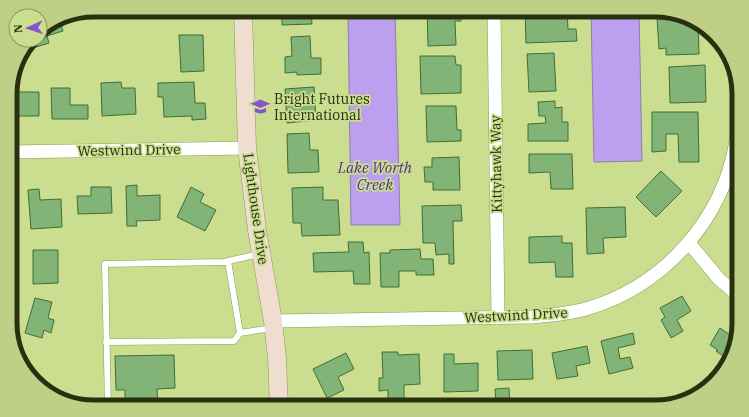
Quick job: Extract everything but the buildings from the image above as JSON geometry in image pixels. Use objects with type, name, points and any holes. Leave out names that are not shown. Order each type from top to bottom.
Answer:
[{"type":"street","name":"Lighthouse Drive","points":[[243,17],[247,148],[257,230],[274,324],[279,400]]},
{"type":"street","name":"Kittyhawk Way","points":[[494,17],[498,318]]},
{"type":"street","name":"Westwind Drive","points":[[17,152],[247,148]]},
{"type":"street","name":"Westwind Drive","points":[[274,324],[560,315],[588,308],[616,298],[649,279],[671,261],[688,243],[710,212],[723,187],[732,159]]},
{"type":"street","points":[[688,243],[719,279],[732,290]]},
{"type":"lane","points":[[108,400],[105,264],[228,261],[262,253]]},
{"type":"lane","points":[[228,261],[240,333]]},
{"type":"lane","points":[[106,342],[234,340],[240,333],[274,324]]},
{"type":"water","name":"Lake Worth Creek","points":[[348,17],[395,17],[400,225],[351,225]]},
{"type":"water","points":[[591,17],[639,17],[642,161],[594,162]]},
{"type":"place","name":"Bright Futures International","points":[[261,107]]}]
